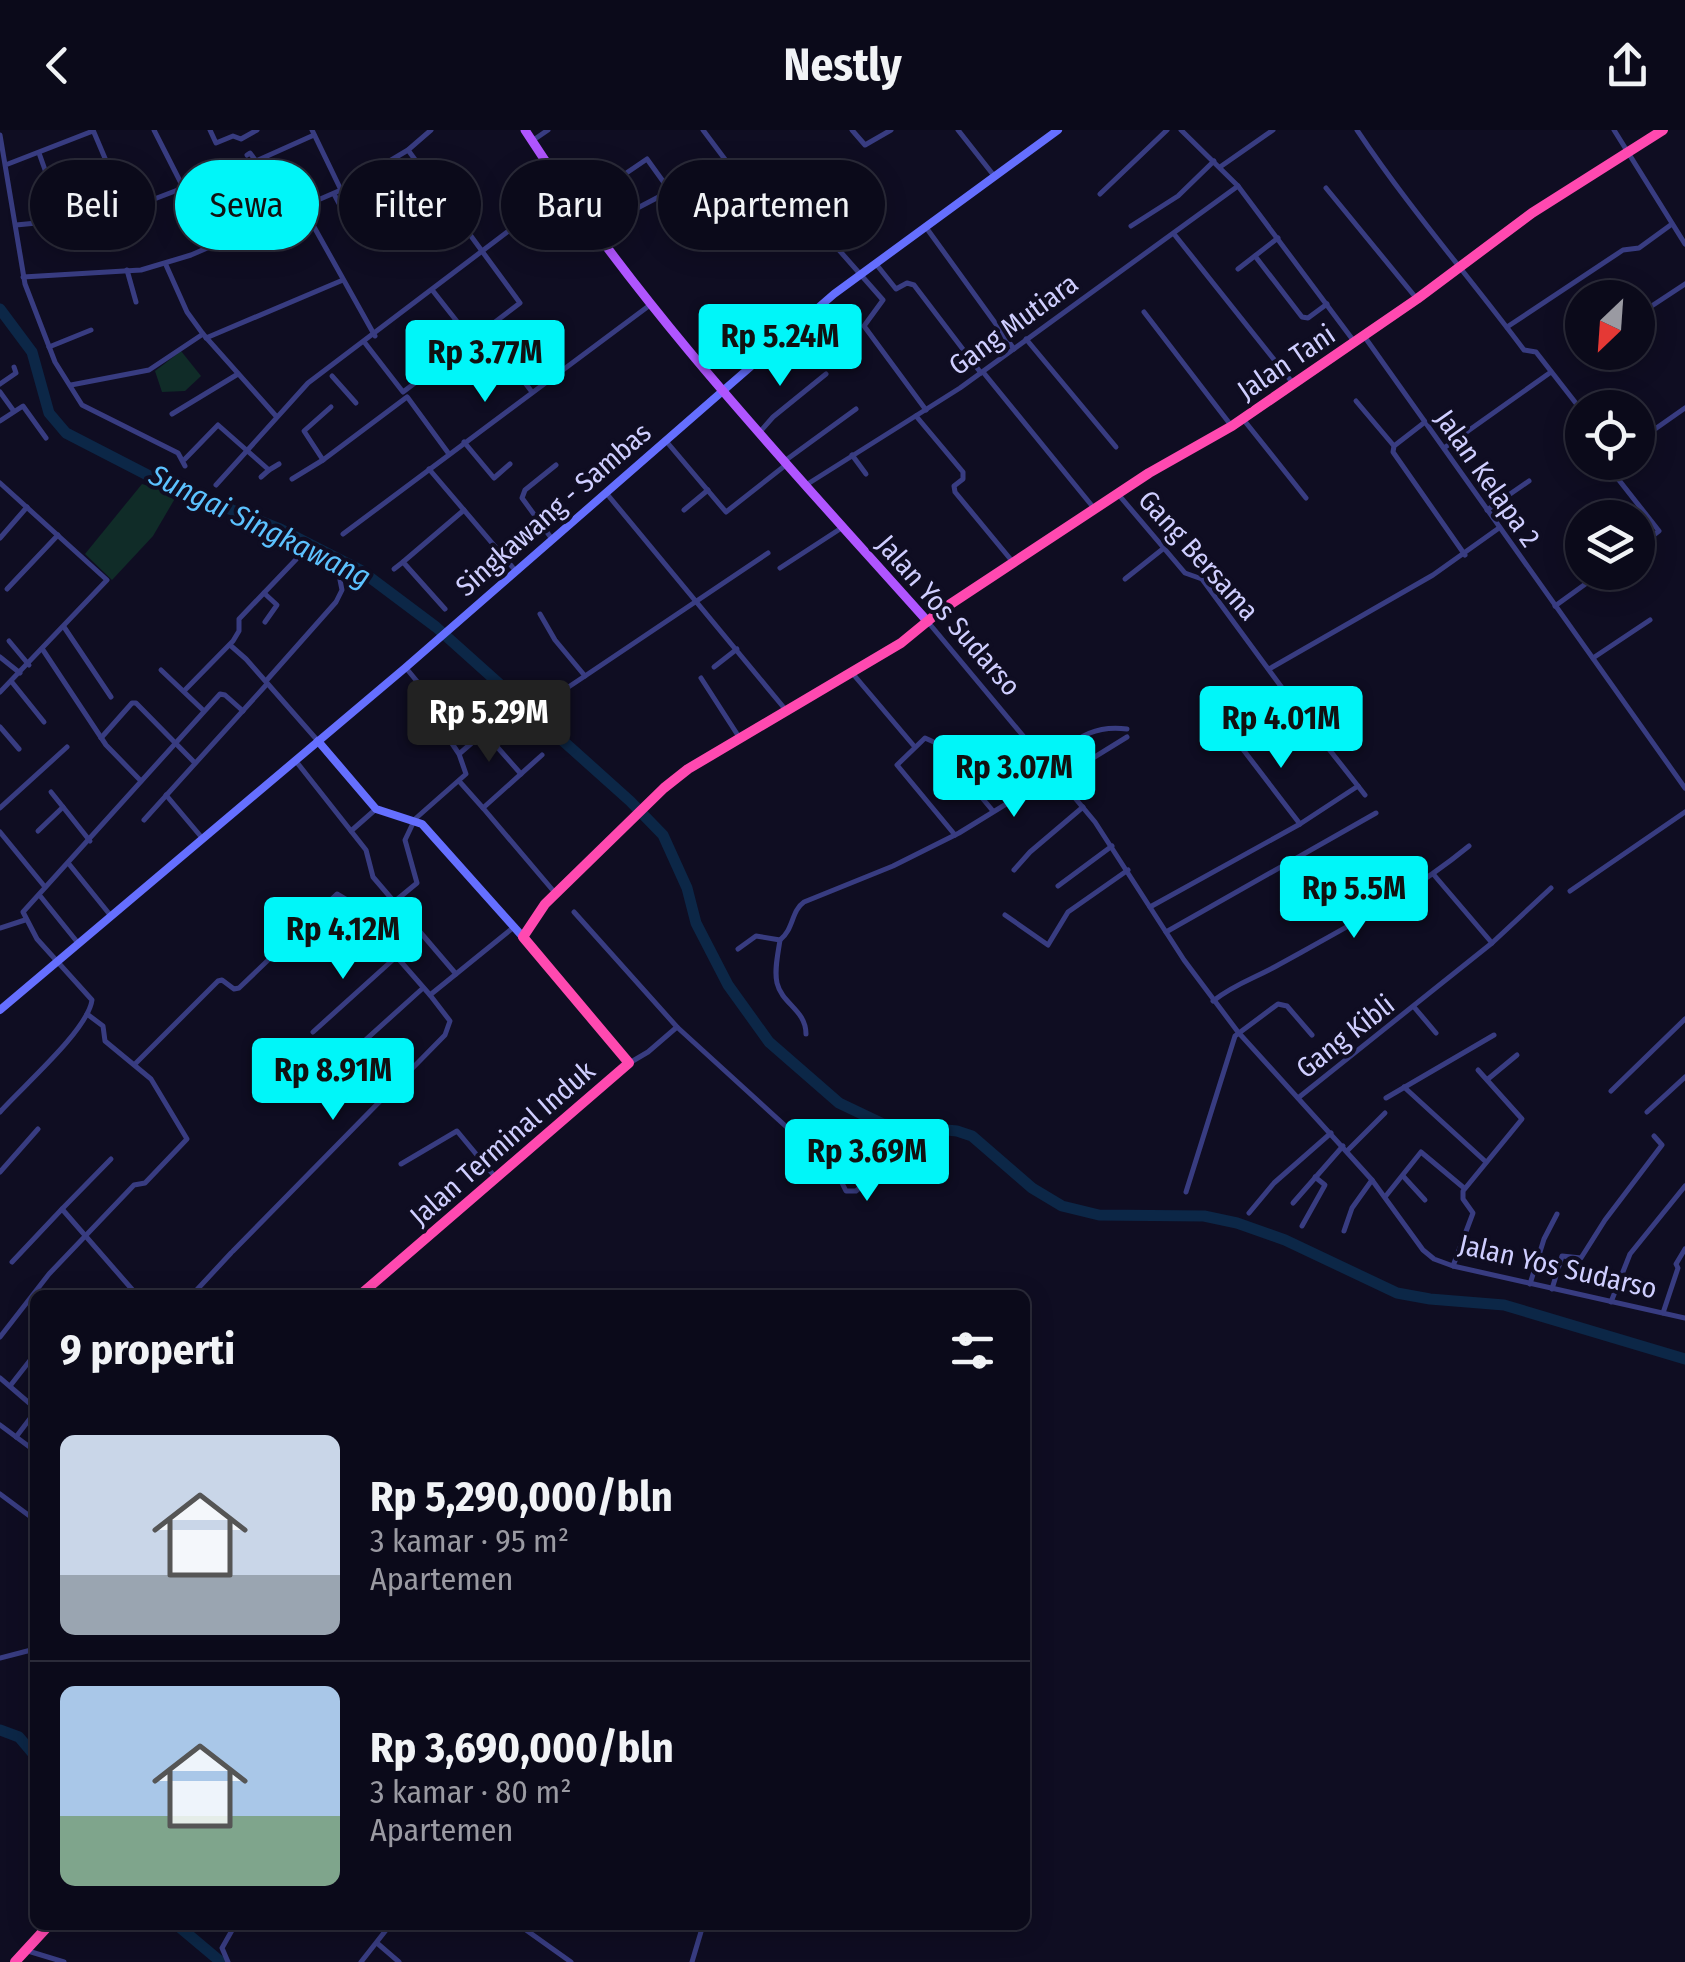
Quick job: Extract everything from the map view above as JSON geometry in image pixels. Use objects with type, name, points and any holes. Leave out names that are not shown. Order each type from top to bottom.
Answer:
[{"type":"highway","name":"Jalan Tani","points":[[787,711],[901,642],[1013,562],[1187,449],[1232,426],[1359,340],[1532,213],[1663,130]]},
{"type":"highway","points":[[523,936],[537,913],[688,769],[787,711]]},
{"type":"highway","name":"Jalan Terminal Induk","points":[[366,1290],[629,1063],[523,936]]},
{"type":"highway","points":[[15,1962],[44,1930]]},
{"type":"main road","name":"Jalan Yos Sudarso","points":[[525,130],[545,160]]},
{"type":"main road","name":"Jalan Yos Sudarso","points":[[607,250],[722,393],[928,622]]},
{"type":"street","points":[[6,164],[93,130],[106,160]]},
{"type":"street","points":[[154,130],[175,171]]},
{"type":"street","points":[[210,130],[216,142],[232,136],[238,139]]},
{"type":"street","points":[[232,130],[238,139]]},
{"type":"street","points":[[238,139],[258,130]]},
{"type":"street","points":[[319,202],[408,150],[430,130]]},
{"type":"street","points":[[532,140],[548,130]]},
{"type":"street","points":[[704,130],[726,160]]},
{"type":"street","points":[[852,130],[866,145],[891,130]]},
{"type":"street","points":[[958,130],[994,177]]},
{"type":"street","points":[[1100,194],[1167,130]]},
{"type":"street","points":[[1220,167],[1273,130]]},
{"type":"street","points":[[1614,130],[1685,244]]},
{"type":"street","name":"Jalan Kelapa 2","points":[[1184,131],[1238,186],[1327,304],[1425,422],[1685,788]]},
{"type":"street","points":[[1359,131],[1415,214],[1524,350],[1536,352],[1565,390]]},
{"type":"street","points":[[247,155],[256,161],[313,132],[339,196]]},
{"type":"street","name":"Singkawang - Sambas","points":[[1,1007],[405,668],[861,272],[1053,132]]},
{"type":"street","points":[[0,135],[23,276],[49,347],[78,401],[173,450],[185,462],[218,425],[269,470]]},
{"type":"street","points":[[292,479],[323,460],[520,303],[408,150]]},
{"type":"street","points":[[39,152],[42,160]]},
{"type":"street","points":[[638,165],[647,159],[670,191],[638,207]]},
{"type":"street","points":[[1130,226],[1178,196],[1214,161]]},
{"type":"street","name":"Gang Mutiara","points":[[806,485],[982,372],[1238,186]]},
{"type":"street","points":[[1326,188],[1417,298]]},
{"type":"street","points":[[16,225],[30,224]]},
{"type":"street","points":[[1506,326],[1623,250],[1643,246],[1672,224]]},
{"type":"street","points":[[926,226],[1014,348]]},
{"type":"street","points":[[1173,234],[1294,384]]},
{"type":"street","points":[[319,236],[374,336]]},
{"type":"street","points":[[1238,269],[1278,238]]},
{"type":"street","points":[[216,484],[276,416],[501,239]]},
{"type":"street","points":[[23,276],[127,270],[166,264],[203,250]]},
{"type":"street","points":[[841,250],[883,300],[864,326],[926,410]]},
{"type":"street","points":[[1255,256],[1302,317],[1308,318],[1327,304]]},
{"type":"street","points":[[876,263],[896,289],[909,283],[914,286],[1094,510]]},
{"type":"street","points":[[166,264],[186,312],[276,416]]},
{"type":"street","points":[[127,270],[136,302]]},
{"type":"street","points":[[71,385],[152,368],[204,336],[344,280]]},
{"type":"street","points":[[1655,304],[1685,284]]},
{"type":"street","points":[[433,292],[459,324]]},
{"type":"street","points":[[342,534],[650,305]]},
{"type":"street","points":[[1144,312],[1232,426]]},
{"type":"street","points":[[49,347],[91,330]]},
{"type":"street","points":[[486,332],[532,392]]},
{"type":"street","points":[[1026,340],[1116,448]]},
{"type":"street","points":[[365,343],[449,454]]},
{"type":"street","points":[[0,384],[16,373],[14,367]]},
{"type":"street","points":[[329,372],[356,403]]},
{"type":"street","points":[[1444,448],[1550,372]]},
{"type":"street","points":[[172,414],[238,374]]},
{"type":"street","points":[[759,433],[826,374]]},
{"type":"street","points":[[0,392],[14,411]]},
{"type":"street","points":[[1356,401],[1394,446],[1394,454],[1465,555]]},
{"type":"street","points":[[0,421],[23,406],[46,438]]},
{"type":"street","points":[[323,460],[304,431],[331,407]]},
{"type":"street","points":[[1655,429],[1685,408]]},
{"type":"street","points":[[666,441],[726,512],[856,409]]},
{"type":"street","points":[[916,416],[963,472],[963,478],[954,486],[955,492],[1013,562]]},
{"type":"street","points":[[1243,418],[1306,498]]},
{"type":"street","points":[[1394,446],[1425,422]]},
{"type":"street","points":[[464,442],[494,478],[510,464]]},
{"type":"street","points":[[852,456],[866,474]]},
{"type":"street","points":[[262,477],[279,464]]},
{"type":"street","points":[[552,539],[522,498],[525,490],[556,465]]},
{"type":"street","points":[[428,469],[515,570]]},
{"type":"street","points":[[1620,480],[1635,500]]},
{"type":"street","points":[[1488,510],[1528,481]]},
{"type":"street","points":[[0,483],[107,580],[0,692]]},
{"type":"street","points":[[684,510],[708,490]]},
{"type":"street","points":[[607,494],[787,711]]},
{"type":"street","name":"Gang Bersama","points":[[1118,494],[1184,573],[1202,580],[1365,795]]},
{"type":"street","points":[[0,538],[28,506]]},
{"type":"street","points":[[394,569],[464,510]]},
{"type":"street","points":[[780,568],[843,527]]},
{"type":"street","points":[[1268,669],[1465,555],[1499,528]]},
{"type":"street","points":[[8,589],[58,535]]},
{"type":"street","points":[[1125,580],[1164,548]]},
{"type":"street","points":[[184,692],[230,645],[239,632],[237,622],[306,549]]},
{"type":"street","points":[[552,698],[768,553]]},
{"type":"street","points":[[403,562],[444,609]]},
{"type":"street","points":[[144,820],[336,602],[342,590],[340,580]]},
{"type":"street","points":[[1555,606],[1577,590]]},
{"type":"street","points":[[264,593],[276,605],[264,622]]},
{"type":"street","points":[[540,614],[585,676]]},
{"type":"street","points":[[1592,658],[1650,620]]},
{"type":"street","name":"Jalan Yos Sudarso","points":[[928,622],[1083,807],[1213,1001],[1372,1180],[1424,1250],[1434,1259],[1454,1266],[1685,1318]]},
{"type":"street","points":[[64,627],[110,698]]},
{"type":"street","points":[[9,641],[28,665]]},
{"type":"street","points":[[230,645],[376,809],[416,820]]},
{"type":"street","points":[[714,667],[738,649]]},
{"type":"street","points":[[43,650],[101,738],[142,781]]},
{"type":"street","points":[[0,657],[20,673]]},
{"type":"street","points":[[405,668],[458,732]]},
{"type":"street","points":[[162,670],[204,712]]},
{"type":"street","points":[[851,672],[914,746]]},
{"type":"street","points":[[701,678],[741,739]]},
{"type":"street","points":[[11,681],[44,722]]},
{"type":"street","points":[[1225,720],[1265,693],[1282,688]]},
{"type":"street","points":[[0,1112],[75,1032],[92,1000],[24,920],[24,910],[221,693],[243,711]]},
{"type":"street","points":[[394,902],[416,882],[405,840],[416,820],[467,771],[450,742],[493,701],[504,713],[459,754]]},
{"type":"street","points":[[101,738],[134,702],[195,763]]},
{"type":"street","points":[[0,727],[19,749]]},
{"type":"street","points":[[806,1034],[802,1018],[778,987],[776,969],[780,940],[789,932],[796,910],[804,902],[893,866],[955,834],[1127,733],[1101,727],[1045,762]]},
{"type":"street","points":[[484,732],[521,774]]},
{"type":"street","points":[[955,834],[898,768],[898,762],[925,738],[934,740],[994,812]]},
{"type":"street","points":[[1235,739],[1300,824]]},
{"type":"street","points":[[0,808],[67,748]]},
{"type":"street","points":[[1020,763],[1036,751]]},
{"type":"street","points":[[483,808],[542,756]]},
{"type":"street","points":[[296,760],[366,850],[373,877],[456,974]]},
{"type":"street","points":[[459,781],[556,894]]},
{"type":"street","points":[[1150,908],[1300,824],[1358,786]]},
{"type":"street","points":[[51,792],[90,841]]},
{"type":"street","points":[[166,795],[203,839]]},
{"type":"street","points":[[1014,870],[1083,807]]},
{"type":"street","points":[[38,830],[63,808]]},
{"type":"street","points":[[351,831],[376,809]]},
{"type":"street","points":[[1166,932],[1376,812]]},
{"type":"street","points":[[1570,891],[1685,812]]},
{"type":"street","name":"Jalan Terminal Induk","points":[[416,820],[523,936]]},
{"type":"street","points":[[0,832],[46,887]]},
{"type":"street","points":[[1058,886],[1112,846]]},
{"type":"street","points":[[1213,1001],[1237,982],[1269,971],[1434,875],[1469,846]]},
{"type":"street","points":[[68,863],[111,916]]},
{"type":"street","points":[[1005,915],[1048,944],[1073,908],[1128,870]]},
{"type":"street","points":[[1434,875],[1492,943]]},
{"type":"street","name":"Gang Kibli","points":[[1298,1098],[1492,943],[1551,888]]},
{"type":"street","points":[[135,1064],[218,982],[222,980],[234,989],[239,988],[335,895],[343,895],[450,1021],[445,1035],[197,1290]]},
{"type":"street","points":[[41,897],[78,943]]},
{"type":"street","points":[[574,912],[677,1027],[834,1170],[844,1189],[852,1192],[903,1158],[924,1170]]},
{"type":"street","points":[[0,928],[24,920]]},
{"type":"street","points":[[336,957],[368,925]]},
{"type":"street","points":[[430,996],[514,927]]},
{"type":"street","points":[[738,949],[756,936],[780,940]]},
{"type":"street","points":[[313,1032],[396,957]]},
{"type":"street","points":[[341,1062],[423,988]]},
{"type":"street","points":[[1186,1192],[1238,1032],[1278,1004],[1287,1006],[1312,1035]]},
{"type":"street","points":[[1414,1007],[1436,1033]]},
{"type":"street","points":[[36,1290],[134,1184],[144,1183],[188,1139],[150,1080],[105,1041],[103,1026],[87,1014]]},
{"type":"street","points":[[1612,1091],[1685,1019]]},
{"type":"street","points":[[629,1063],[677,1027]]},
{"type":"street","points":[[1386,1098],[1494,1034]]},
{"type":"street","points":[[1488,1080],[1516,1055]]},
{"type":"street","points":[[1454,1266],[1474,1213],[1463,1199],[1464,1188],[1522,1119],[1478,1070]]},
{"type":"street","points":[[1647,1112],[1685,1077]]},
{"type":"street","points":[[1404,1087],[1486,1162]]},
{"type":"street","points":[[1294,1204],[1315,1177],[1385,1113]]},
{"type":"street","points":[[0,1172],[38,1129]]},
{"type":"street","points":[[400,1164],[457,1130],[496,1179]]},
{"type":"street","points":[[1249,1213],[1280,1178],[1330,1133]]},
{"type":"street","points":[[1552,1289],[1562,1256],[1581,1258],[1662,1144],[1654,1136]]},
{"type":"street","points":[[1385,1197],[1422,1152],[1464,1188]]},
{"type":"street","points":[[12,1262],[111,1158]]},
{"type":"street","points":[[1403,1176],[1425,1200]]},
{"type":"street","points":[[1302,1226],[1325,1185],[1315,1177]]},
{"type":"street","points":[[1344,1230],[1352,1208],[1372,1180]]},
{"type":"street","points":[[1611,1302],[1630,1254],[1685,1186]]},
{"type":"street","points":[[62,1209],[132,1290]]},
{"type":"street","points":[[1530,1284],[1544,1239],[1558,1214]]},
{"type":"street","points":[[1663,1313],[1676,1264],[1685,1249]]},
{"type":"street","points":[[0,1337],[30,1298]]},
{"type":"street","points":[[10,1386],[30,1360]]},
{"type":"street","points":[[0,1378],[30,1405]]},
{"type":"street","points":[[16,1437],[30,1417]]},
{"type":"street","points":[[0,1425],[30,1447]]},
{"type":"street","points":[[0,1494],[30,1516]]},
{"type":"street","points":[[0,1658],[30,1650]]},
{"type":"street","points":[[228,1962],[222,1948],[232,1930]]},
{"type":"street","points":[[362,1962],[386,1930]]},
{"type":"street","points":[[526,1930],[571,1962]]},
{"type":"street","points":[[692,1962],[702,1930]]},
{"type":"street","points":[[376,1942],[399,1962]]},
{"type":"street","points":[[26,1950],[64,1962]]},
{"type":"green space","points":[[181,351],[201,376],[185,391],[162,392],[155,371]]},
{"type":"green space","points":[[142,484],[177,495],[153,536],[112,580],[85,554]]},
{"type":"waterway","name":"Sungai Singkawang","points":[[0,309],[32,352],[49,413],[66,433],[163,483],[278,528],[360,570],[436,627],[630,801],[663,835],[687,888],[696,923],[728,985],[769,1042],[839,1103],[883,1124],[972,1136],[1032,1188],[1062,1206],[1099,1215],[1204,1216],[1237,1223],[1285,1240],[1397,1293],[1504,1305],[1685,1359]]},
{"type":"waterway","points":[[0,1730],[19,1737],[30,1750]]},
{"type":"waterway","points":[[183,1930],[221,1962]]}]
